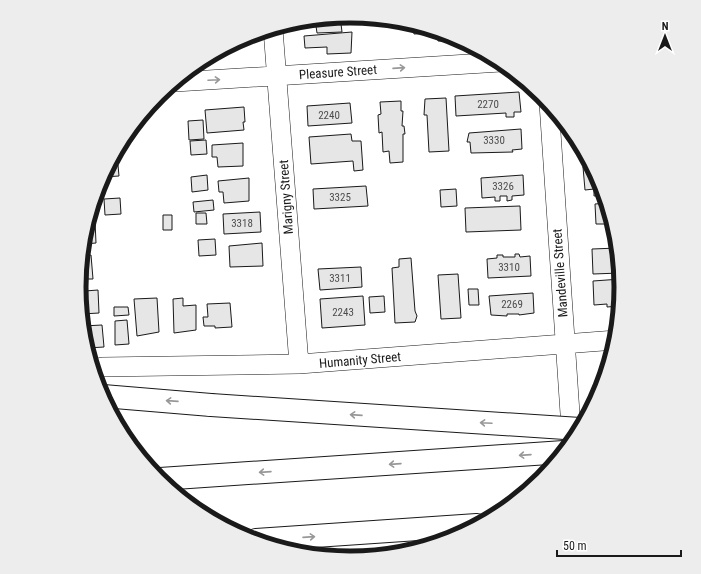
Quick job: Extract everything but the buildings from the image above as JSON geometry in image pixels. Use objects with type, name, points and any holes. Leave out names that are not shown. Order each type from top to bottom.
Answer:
[{"type":"highway","points":[[111,397],[573,429]]},
{"type":"highway","points":[[169,478],[556,453]]},
{"type":"highway","points":[[272,539],[463,526]]},
{"type":"street","name":"Marigny Street","points":[[273,35],[299,364]]},
{"type":"street","name":"Pleasure Street","points":[[186,81],[490,63]]},
{"type":"street","name":"Mandeville Street","points":[[550,114],[571,432]]},
{"type":"street","name":"Humanity Street","points":[[102,368],[299,364],[609,340]]}]
